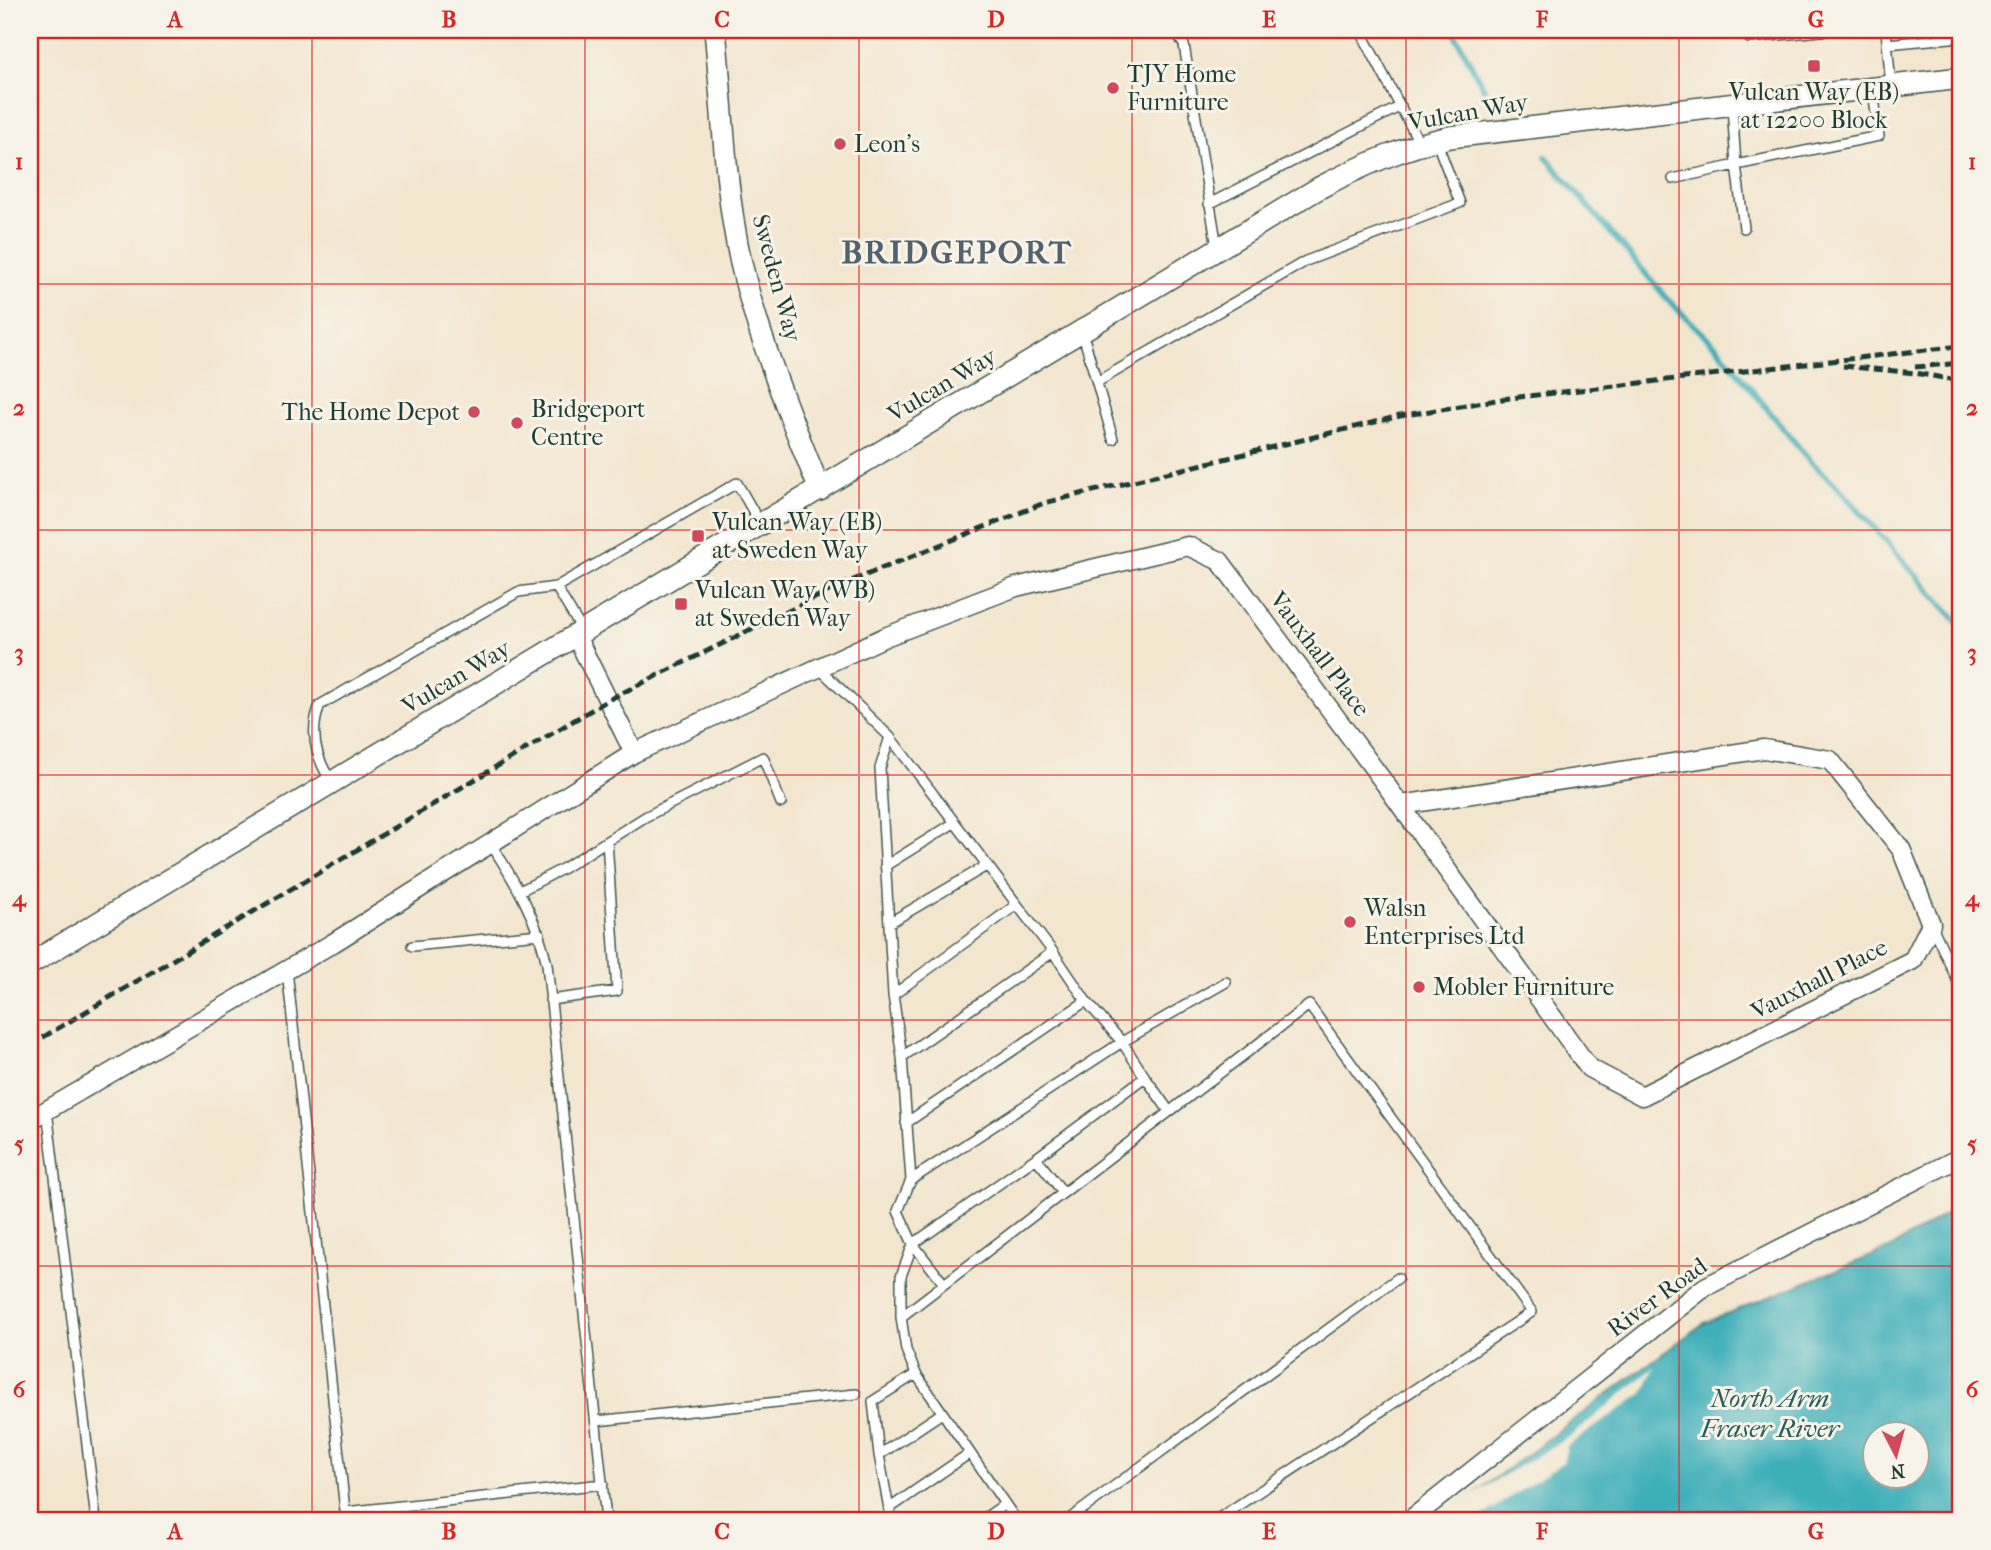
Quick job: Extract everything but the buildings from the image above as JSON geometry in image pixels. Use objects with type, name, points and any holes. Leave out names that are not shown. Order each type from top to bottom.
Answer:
[{"type":"street","name":"Sweden Way","points":[[715,30],[734,226],[742,264],[761,330],[820,490]]},
{"type":"street","name":"Vulcan Way","points":[[30,964],[1218,249],[1363,165],[1428,142],[1961,78]]},
{"type":"street","name":"Vauxhall Place","points":[[819,668],[885,637],[1016,587],[1188,546],[1220,561],[1401,805],[1588,1068],[1642,1096],[1913,960],[1931,924]]},
{"type":"street","points":[[580,634],[634,753]]},
{"type":"street","points":[[30,1120],[287,970],[634,753],[819,668]]},
{"type":"street","points":[[1401,805],[1764,749],[1830,760],[1902,849],[1931,924]]},
{"type":"street","name":"River Road","points":[[1410,1520],[1705,1287],[1961,1157]]},
{"type":"lane","points":[[1175,30],[1184,45],[1218,249]]},
{"type":"lane","points":[[1097,382],[1306,261],[1460,203],[1428,142],[1401,106],[1360,30]]},
{"type":"lane","points":[[1749,38],[1831,30]]},
{"type":"lane","points":[[1673,179],[1879,136],[1886,30]]},
{"type":"lane","points":[[1887,44],[1961,37]]},
{"type":"lane","points":[[1731,104],[1744,228]]},
{"type":"lane","points":[[1209,204],[1401,106]]},
{"type":"lane","points":[[1082,331],[1113,439]]},
{"type":"lane","points":[[332,783],[317,760],[313,720],[320,705],[518,592],[556,587],[737,484],[761,525]]},
{"type":"lane","points":[[556,587],[580,634]]},
{"type":"lane","points":[[819,668],[890,737],[1053,952],[1086,1001],[1122,1042],[1168,1111]]},
{"type":"lane","points":[[890,737],[880,768],[893,995],[902,1057],[911,1180],[898,1211],[913,1244],[944,1284]]},
{"type":"lane","points":[[520,891],[645,817],[763,757],[781,803]]},
{"type":"lane","points":[[885,866],[954,823]]},
{"type":"lane","points":[[550,1000],[617,991],[607,841]]},
{"type":"lane","points":[[491,844],[520,891],[540,934],[550,1000],[606,1520]]},
{"type":"lane","points":[[888,923],[986,866]]},
{"type":"lane","points":[[893,995],[1016,905]]},
{"type":"lane","points":[[1931,924],[1961,988]]},
{"type":"lane","points":[[412,946],[540,934]]},
{"type":"lane","points":[[902,1057],[1053,952]]},
{"type":"lane","points":[[287,970],[345,1516],[603,1484]]},
{"type":"lane","points":[[911,1180],[1122,1042],[1226,982]]},
{"type":"lane","points":[[906,1123],[1086,1001]]},
{"type":"lane","points":[[901,1318],[1309,1005],[1532,1312],[1216,1520]]},
{"type":"lane","points":[[1016,1520],[916,1374],[906,1350],[901,1318],[901,1276],[913,1244],[1145,1077]]},
{"type":"lane","points":[[47,1110],[96,1520]]},
{"type":"lane","points":[[1036,1158],[1062,1192]]},
{"type":"lane","points":[[1068,1520],[1398,1278]]},
{"type":"lane","points":[[891,1520],[879,1455],[873,1401],[916,1374]]},
{"type":"lane","points":[[596,1421],[856,1394]]},
{"type":"lane","points":[[879,1455],[942,1413]]},
{"type":"lane","points":[[890,1508],[970,1453]]},
{"type":"lane","points":[[982,1520],[1005,1504]]},
{"type":"water","name":"North Arm Fraser River","points":[[1961,1205],[1961,1520],[1439,1520],[1704,1323],[1889,1249]]},
{"type":"pier","points":[[1655,1367],[1643,1393],[1567,1446],[1563,1462],[1476,1520],[1435,1520],[1446,1510],[1572,1435]]},
{"type":"waterway","points":[[1453,30],[1484,89]]},
{"type":"waterway","points":[[1546,157],[1670,302],[1717,347],[1809,460],[1838,487],[1961,626]]},
{"type":"railway","points":[[30,1045],[608,700],[841,585],[1044,503],[1400,416],[1502,399],[1961,346]]},
{"type":"railway","points":[[1915,367],[1961,363]]},
{"type":"railway","points":[[1843,366],[1915,373],[1961,381]]},
{"type":"railway","points":[[30,1064],[39,1057]]},
{"type":"place","name":"Vulcan Way (EB) at 12200 Block","points":[[1814,66]]},
{"type":"place","name":"TJY Home Furniture","points":[[1113,88]]},
{"type":"place","name":"Leon's","points":[[840,144]]},
{"type":"place","name":"The Home Depot","points":[[474,412]]},
{"type":"place","name":"Bridgeport Centre","points":[[517,423]]},
{"type":"place","name":"Vulcan Way (EB) at Sweden Way","points":[[698,536]]},
{"type":"place","name":"Vulcan Way (WB) at Sweden Way","points":[[681,604]]},
{"type":"place","name":"Walsn Enterprises Ltd","points":[[1350,922]]},
{"type":"place","name":"Mobler Furniture","points":[[1419,987]]},
{"type":"district","name":"BRIDGEPORT","points":[[957,252]]}]
